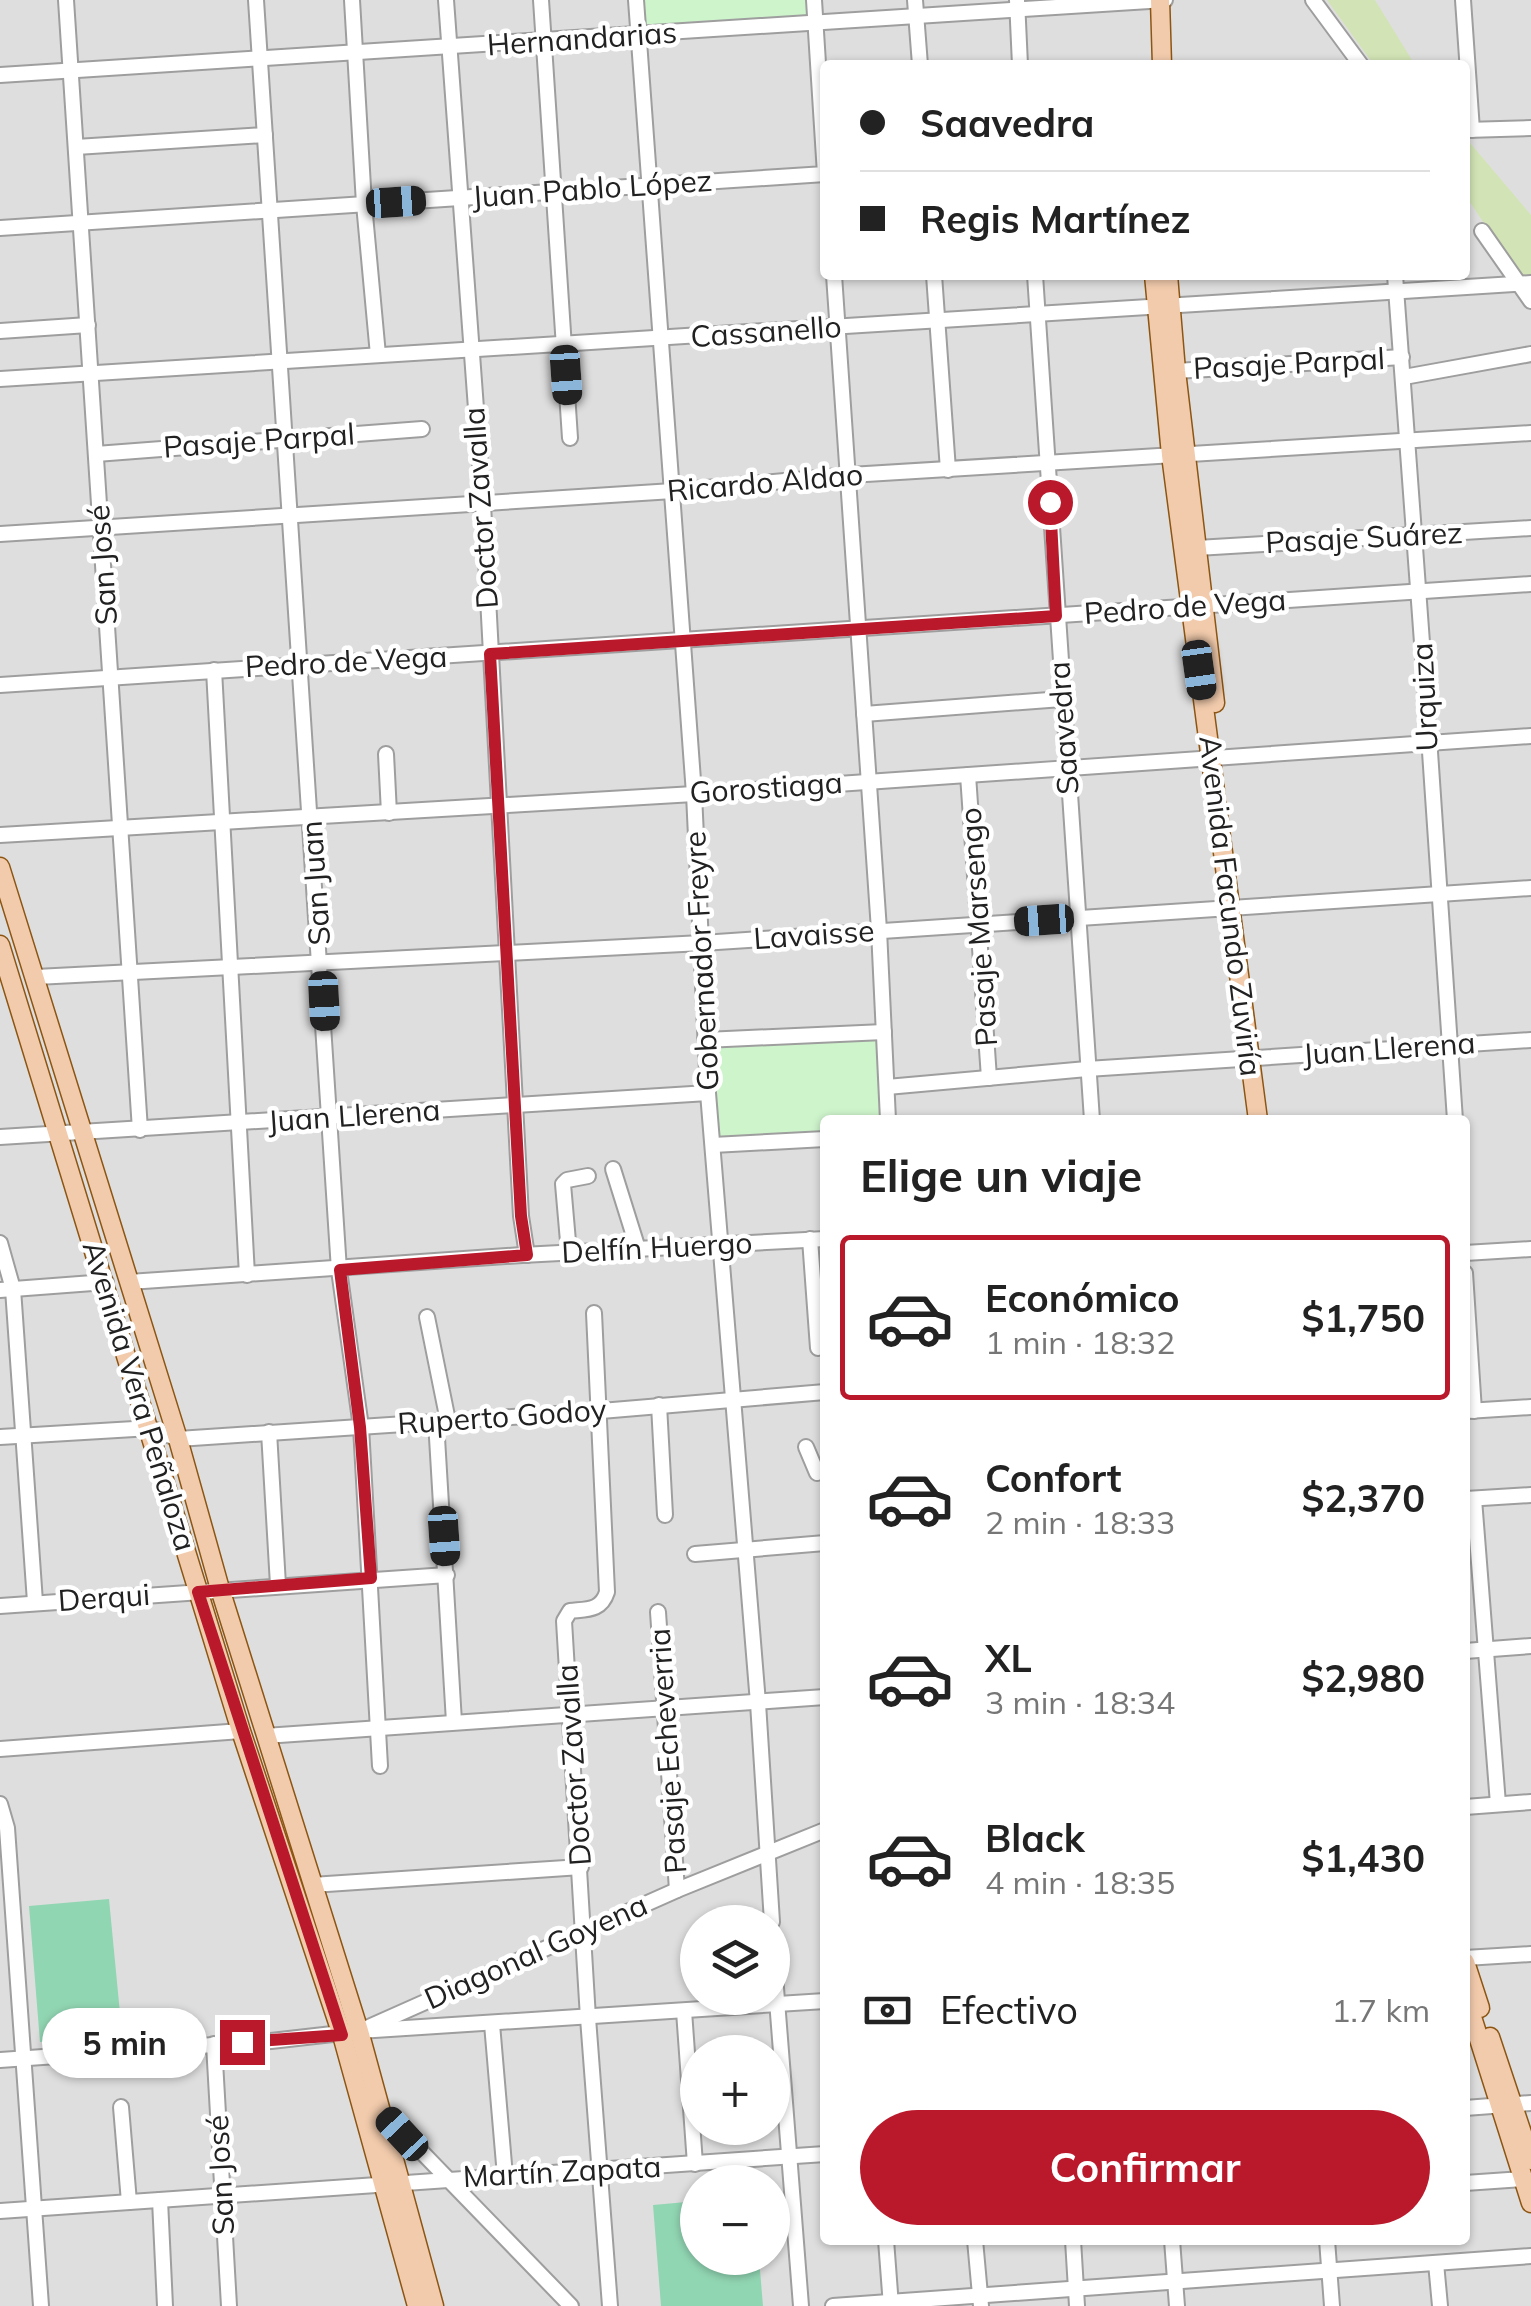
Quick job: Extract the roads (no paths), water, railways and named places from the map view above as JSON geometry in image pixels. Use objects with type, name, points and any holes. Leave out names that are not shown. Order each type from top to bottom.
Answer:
[{"type":"main road","points":[[1162,0],[1162,60]]},
{"type":"main road","points":[[1148,1],[1150,60]]},
{"type":"main road","name":"Avenida Facundo Zuviría","points":[[1155,280],[1176,371],[1178,454],[1196,548],[1197,607]]},
{"type":"main road","name":"Avenida Facundo Zuviría","points":[[1167,280],[1162,307],[1178,454],[1256,1058],[1269,1115]]},
{"type":"main road","name":"Avenida Vera Peñaloza","points":[[0,867],[312,1885],[392,2183]]},
{"type":"main road","name":"Avenida Vera Peñaloza","points":[[0,945],[6,985],[106,1282],[242,1731],[381,2111],[417,2306]]},
{"type":"main road","name":"Avenida Facundo Zuviría","points":[[1256,1058],[1258,1115]]},
{"type":"main road","points":[[1470,1974],[1531,2160]]},
{"type":"main road","points":[[1470,2006],[1515,2104],[1523,2179],[1531,2203]]},
{"type":"main road","points":[[392,2183],[434,2306]]},
{"type":"street","name":"San José","points":[[66,0],[140,1130]]},
{"type":"street","name":"San Juan","points":[[256,0],[322,963],[329,1117],[340,1270],[360,1427],[380,1766]]},
{"type":"street","points":[[352,0],[378,355]]},
{"type":"street","name":"Doctor Zavalla","points":[[446,0],[483,504],[521,1216],[527,1255]]},
{"type":"street","points":[[542,0],[570,438]]},
{"type":"street","name":"Gobernador Freyre","points":[[636,0],[684,640],[708,1093],[771,1905]]},
{"type":"street","points":[[814,0],[820,90]]},
{"type":"street","points":[[914,0],[920,60]]},
{"type":"street","name":"Hernandarias","points":[[0,75],[916,17],[1018,5],[1162,0]]},
{"type":"street","points":[[1313,0],[1357,60]]},
{"type":"street","points":[[1463,0],[1465,60]]},
{"type":"street","points":[[1018,5],[1020,60]]},
{"type":"street","points":[[1470,130],[1531,128]]},
{"type":"street","points":[[76,147],[265,135]]},
{"type":"street","name":"Juan Pablo López","points":[[0,228],[820,174]]},
{"type":"street","points":[[1482,230],[1525,283],[1531,302]]},
{"type":"street","points":[[834,280],[880,930],[888,1115]]},
{"type":"street","points":[[934,280],[948,470]]},
{"type":"street","name":"Saavedra","points":[[1035,280],[1092,1115]]},
{"type":"street","name":"Urquiza","points":[[1395,280],[1455,1115]]},
{"type":"street","name":"Cassanello","points":[[0,379],[1525,283]]},
{"type":"street","points":[[0,331],[88,325]]},
{"type":"street","name":"Pasaje Parpal","points":[[1404,377],[1531,354]]},
{"type":"street","name":"Pasaje Parpal","points":[[1176,371],[1402,357]]},
{"type":"street","name":"Pasaje Parpal","points":[[96,454],[422,429]]},
{"type":"street","name":"Ricardo Aldao","points":[[0,534],[1531,433]]},
{"type":"street","name":"Pasaje Suárez","points":[[1196,548],[1531,528]]},
{"type":"street","name":"Pedro de Vega","points":[[0,685],[1531,584]]},
{"type":"street","points":[[214,670],[247,1275]]},
{"type":"street","points":[[864,714],[1062,699]]},
{"type":"street","name":"Gorostiaga","points":[[0,835],[694,794],[1531,736]]},
{"type":"street","points":[[386,754],[390,813]]},
{"type":"street","name":"Pasaje Marsengo","points":[[968,775],[989,1078]]},
{"type":"street","name":"Lavaisse","points":[[36,976],[702,943],[1531,888]]},
{"type":"street","points":[[705,1040],[884,1032]]},
{"type":"street","name":"Juan Llerena","points":[[887,1087],[1087,1069],[1531,1040]]},
{"type":"street","name":"Juan Llerena","points":[[0,1138],[708,1093]]},
{"type":"street","points":[[713,1146],[820,1139]]},
{"type":"street","points":[[613,1169],[638,1249]]},
{"type":"street","points":[[569,1253],[563,1184],[588,1176]]},
{"type":"street","points":[[817,1239],[818,1348]]},
{"type":"street","name":"Delfín Huergo","points":[[129,1282],[817,1239]]},
{"type":"street","points":[[0,1243],[24,1436],[35,1602]]},
{"type":"street","points":[[1470,1254],[1531,1249]]},
{"type":"street","points":[[7,1290],[106,1282]]},
{"type":"street","name":"Doctor Zavalla","points":[[594,1313],[607,1592],[604,1602],[596,1608],[566,1615],[568,1714],[610,2306]]},
{"type":"street","points":[[426,1317],[442,1421],[454,1722]]},
{"type":"street","name":"Ruperto Godoy","points":[[0,1437],[151,1428],[178,1439],[820,1392]]},
{"type":"street","points":[[659,1405],[665,1515]]},
{"type":"street","points":[[1470,1411],[1531,1407]]},
{"type":"street","points":[[268,1432],[278,1585]]},
{"type":"street","points":[[817,1473],[802,1447],[820,1446]]},
{"type":"street","points":[[1498,1804],[1470,1499],[1531,1495]]},
{"type":"street","points":[[695,1554],[820,1544]]},
{"type":"street","name":"Derqui","points":[[0,1606],[446,1574]]},
{"type":"street","name":"Pasaje Echeverria","points":[[658,1612],[677,1890]]},
{"type":"street","points":[[1470,1651],[1531,1646]]},
{"type":"street","points":[[266,1736],[820,1697]]},
{"type":"street","points":[[0,1749],[242,1731]]},
{"type":"street","points":[[1470,1806],[1531,1802]]},
{"type":"street","points":[[0,1804],[7,1828],[6,1907],[24,2058],[41,2306]]},
{"type":"street","name":"Diagonal Goyena","points":[[351,2033],[820,1832]]},
{"type":"street","points":[[312,1885],[581,1866]]},
{"type":"street","points":[[1470,1960],[1531,1954]]},
{"type":"street","points":[[790,2003],[820,2000]]},
{"type":"street","points":[[0,2060],[680,2011]]},
{"type":"street","points":[[684,2015],[695,2164]]},
{"type":"street","points":[[777,2015],[801,2306]]},
{"type":"street","points":[[492,2024],[505,2176]]},
{"type":"street","name":"San José","points":[[214,2044],[228,2306]]},
{"type":"street","points":[[1470,2108],[1515,2104]]},
{"type":"street","points":[[122,2108],[129,2202]]},
{"type":"street","points":[[381,2111],[571,2306]]},
{"type":"street","name":"Martín Zapata","points":[[0,2211],[820,2154]]},
{"type":"street","points":[[1470,2182],[1523,2179]]},
{"type":"street","points":[[160,2200],[165,2306]]},
{"type":"street","points":[[886,2245],[890,2304]]},
{"type":"street","points":[[975,2245],[980,2300]]},
{"type":"street","points":[[1072,2245],[1077,2306]]},
{"type":"street","points":[[1172,2245],[1177,2306]]},
{"type":"street","points":[[1327,2245],[1332,2306]]},
{"type":"street","points":[[833,2306],[980,2300],[1076,2287],[1531,2256]]},
{"type":"street","points":[[1436,2263],[1440,2306]]}]
